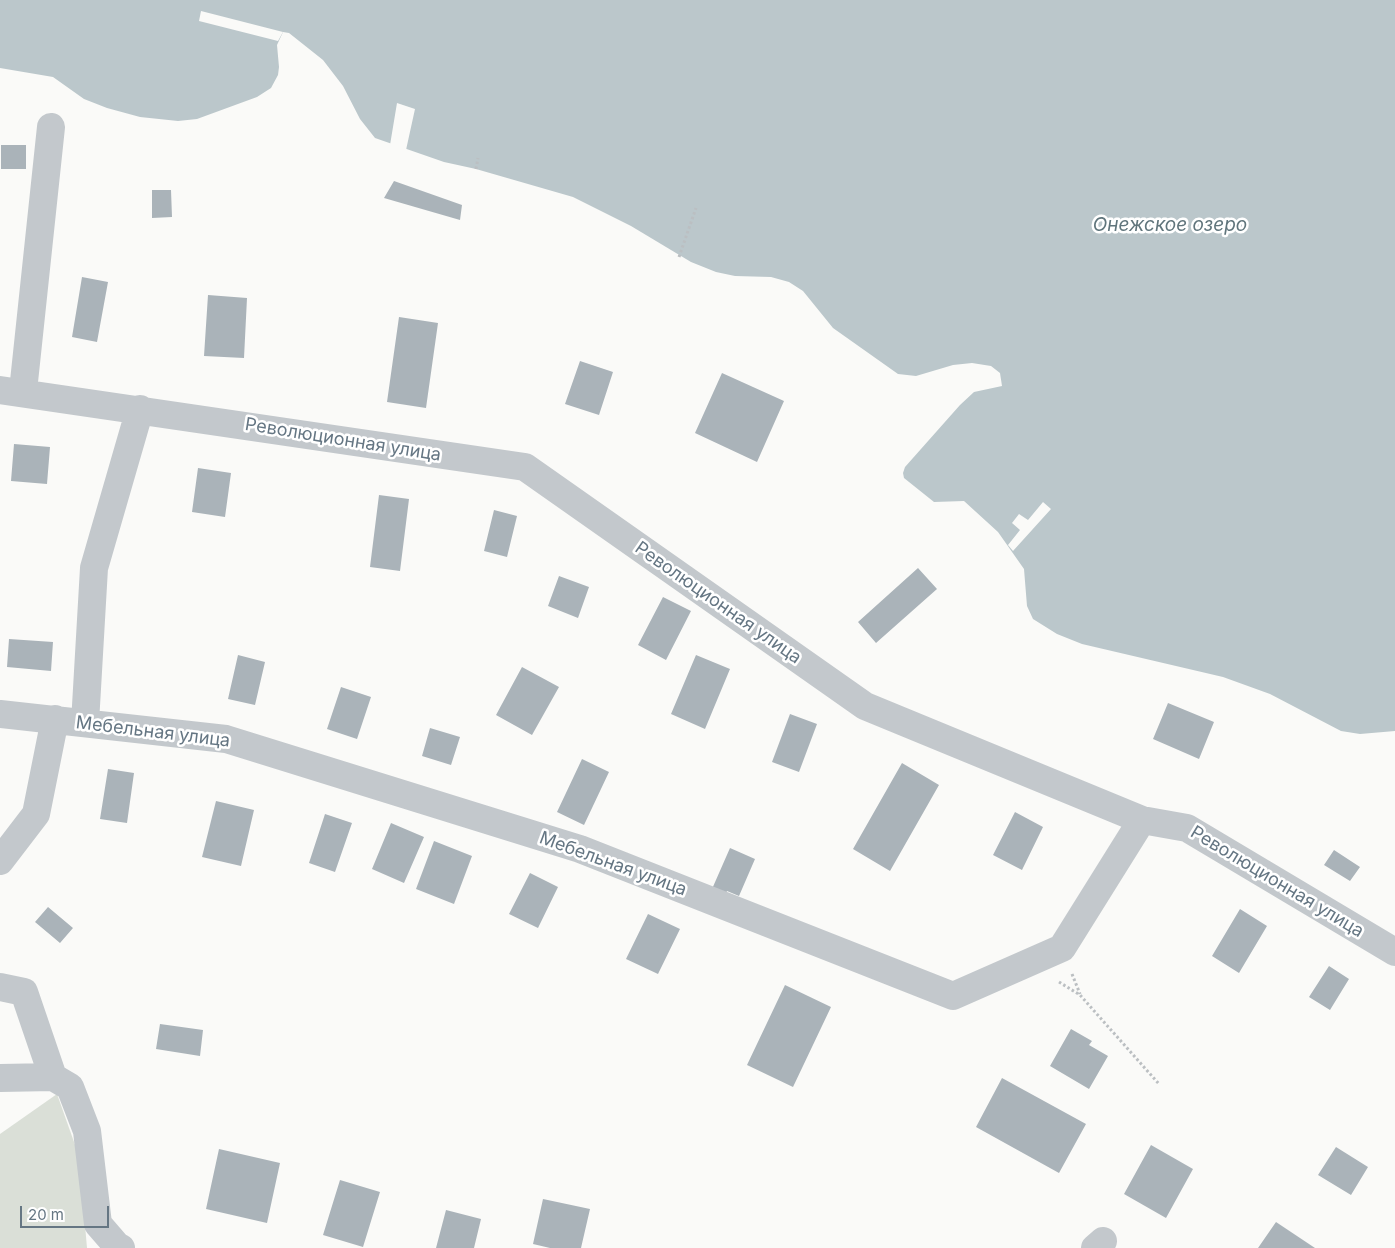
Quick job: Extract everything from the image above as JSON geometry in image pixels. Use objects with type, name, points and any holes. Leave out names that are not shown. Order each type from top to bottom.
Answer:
[{"type":"street","points":[[11,391],[51,127]]},
{"type":"street","name":"Революционная улица","points":[[11,391],[525,467],[865,706],[1142,820],[1187,828],[1395,952]]},
{"type":"street","points":[[85,723],[94,568],[140,409]]},
{"type":"street","name":"Мебельная улица","points":[[0,714],[226,739],[580,848],[953,996],[1062,948],[1142,820]]},
{"type":"street","points":[[0,860],[36,814],[55,720]]},
{"type":"street","points":[[0,987],[24,992],[52,1077]]},
{"type":"street","points":[[0,1078],[52,1077],[70,1087],[87,1131],[98,1224],[117,1246],[121,1248]]},
{"type":"path","points":[[476,169],[478,158]]},
{"type":"path","points":[[680,257],[696,208]]},
{"type":"path","points":[[1029,963],[1080,995],[1159,1084]]},
{"type":"shaded area","points":[[57,1094],[79,1156],[87,1248],[0,1248],[0,1134]]},
{"type":"water","name":"Онежское озеро","points":[[0,0],[1395,0],[1395,731],[1360,734],[1341,731],[1270,694],[1223,677],[1082,644],[1057,634],[1033,619],[1027,606],[1024,569],[998,532],[964,501],[934,502],[904,478],[903,473],[905,467],[960,405],[974,392],[1002,386],[1000,373],[991,366],[972,363],[953,365],[916,376],[898,374],[833,328],[803,291],[789,282],[771,277],[735,276],[716,272],[691,262],[631,226],[573,197],[476,169],[444,162],[375,138],[360,119],[343,86],[323,60],[289,33],[283,32],[277,45],[278,75],[271,88],[257,97],[197,119],[178,121],[140,117],[107,108],[84,99],[53,77],[0,68]]},
{"type":"pier","points":[[201,11],[283,32],[278,41],[199,21]]},
{"type":"pier","points":[[397,103],[415,109],[406,150],[390,145]]},
{"type":"pier","points":[[1043,502],[1051,509],[1013,551],[1008,545],[1020,530],[1012,523],[1019,514],[1028,520]]},
{"type":"building","points":[[1,145],[26,145],[26,169],[1,169]]},
{"type":"building","points":[[394,181],[462,205],[460,220],[384,198]]},
{"type":"building","points":[[152,190],[171,190],[172,217],[152,218]]},
{"type":"building","points":[[82,277],[108,282],[97,342],[72,337]]},
{"type":"building","points":[[208,295],[247,298],[244,358],[204,356]]},
{"type":"building","points":[[399,317],[438,323],[426,408],[387,402]]},
{"type":"building","points":[[580,361],[613,372],[599,415],[565,404]]},
{"type":"building","points":[[722,373],[784,401],[757,462],[695,433]]},
{"type":"building","points":[[14,444],[50,447],[47,484],[11,481]]},
{"type":"building","points":[[198,468],[231,473],[225,517],[192,512]]},
{"type":"building","points":[[379,495],[409,499],[400,571],[370,567]]},
{"type":"building","points":[[494,510],[517,516],[507,557],[484,551]]},
{"type":"building","points":[[918,568],[937,589],[876,643],[858,622]]},
{"type":"building","points":[[559,576],[589,587],[578,618],[548,606]]},
{"type":"building","points":[[663,597],[691,611],[666,660],[638,645]]},
{"type":"building","points":[[9,639],[53,642],[51,671],[7,667]]},
{"type":"building","points":[[238,655],[265,662],[255,705],[228,699]]},
{"type":"building","points":[[696,655],[730,669],[705,729],[671,714]]},
{"type":"building","points":[[522,667],[559,687],[532,735],[496,715]]},
{"type":"building","points":[[341,687],[371,697],[357,739],[327,729]]},
{"type":"building","points":[[1168,703],[1214,722],[1199,759],[1153,739]]},
{"type":"building","points":[[790,714],[817,724],[799,772],[772,762]]},
{"type":"building","points":[[430,728],[460,737],[451,765],[422,756]]},
{"type":"building","points":[[582,759],[609,772],[584,825],[557,812]]},
{"type":"building","points":[[902,763],[939,785],[890,871],[853,849]]},
{"type":"building","points":[[108,769],[134,773],[127,823],[100,819]]},
{"type":"building","points":[[216,801],[254,810],[241,866],[202,857]]},
{"type":"building","points":[[1015,812],[1043,827],[1022,870],[993,855]]},
{"type":"building","points":[[325,814],[352,823],[335,872],[309,863]]},
{"type":"building","points":[[391,823],[424,837],[404,883],[372,869]]},
{"type":"building","points":[[434,841],[472,856],[454,904],[416,889]]},
{"type":"building","points":[[730,848],[755,859],[739,896],[727,891],[725,895],[712,889]]},
{"type":"building","points":[[1334,850],[1360,867],[1350,881],[1324,865]]},
{"type":"building","points":[[530,873],[558,887],[538,928],[509,914]]},
{"type":"building","points":[[48,907],[73,928],[60,943],[35,922]]},
{"type":"building","points":[[1240,909],[1267,926],[1239,973],[1212,956]]},
{"type":"building","points":[[648,914],[680,929],[658,974],[626,959]]},
{"type":"building","points":[[1329,966],[1349,979],[1330,1010],[1309,997]]},
{"type":"building","points":[[785,985],[831,1007],[793,1087],[747,1065]]},
{"type":"building","points":[[160,1024],[203,1030],[200,1056],[156,1049]]},
{"type":"building","points":[[1071,1029],[1092,1041],[1089,1045],[1108,1056],[1089,1089],[1050,1066]]},
{"type":"building","points":[[1002,1078],[1086,1124],[1059,1173],[976,1127]]},
{"type":"building","points":[[1151,1145],[1193,1169],[1166,1218],[1124,1194]]},
{"type":"building","points":[[1336,1147],[1368,1167],[1351,1195],[1318,1175]]},
{"type":"building","points":[[219,1149],[280,1163],[267,1223],[206,1209]]},
{"type":"building","points":[[340,1180],[380,1192],[363,1247],[323,1235]]},
{"type":"building","points":[[543,1199],[590,1209],[581,1248],[550,1248],[533,1244]]},
{"type":"building","points":[[446,1210],[481,1219],[474,1248],[436,1248]]},
{"type":"building","points":[[1276,1222],[1315,1248],[1258,1248]]}]
